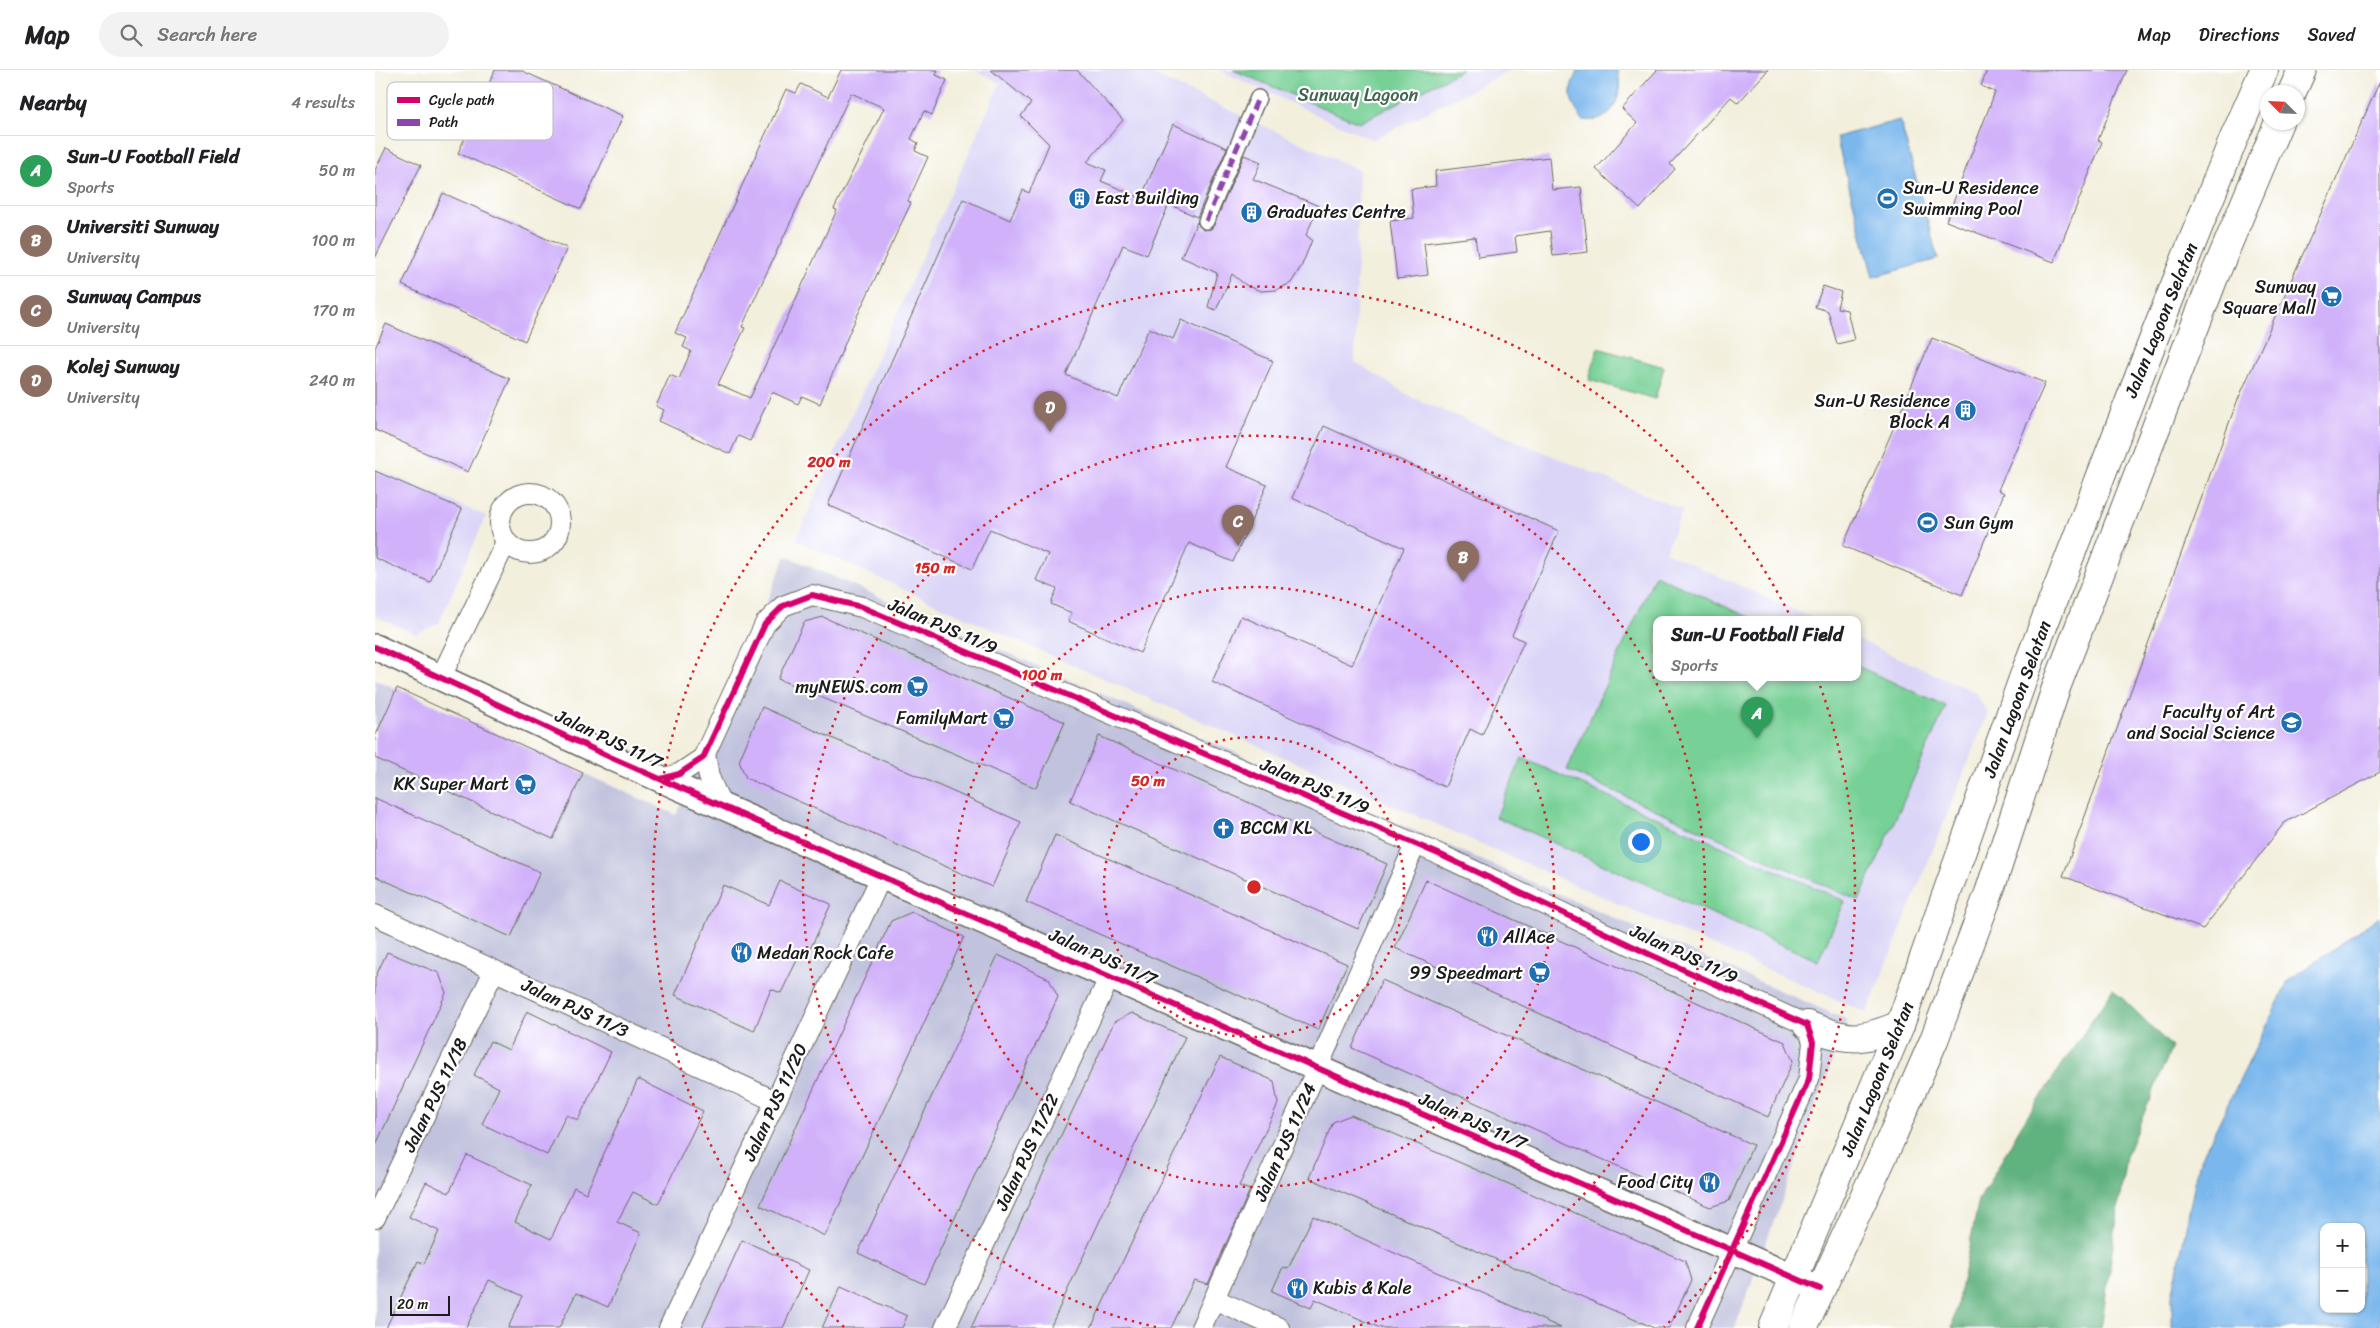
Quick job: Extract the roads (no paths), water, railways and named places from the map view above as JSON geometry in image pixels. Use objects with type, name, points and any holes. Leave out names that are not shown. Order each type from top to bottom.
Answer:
[{"type":"main road","name":"Jalan Lagoon Selatan","points":[[1773,1328],[1900,1026],[2025,673],[2157,330],[2234,138],[2264,70]]},
{"type":"main road","points":[[2295,85],[2302,70]]},
{"type":"main road","name":"Jalan Lagoon Selatan","points":[[1803,1328],[1890,1141],[1933,1040],[1989,893],[2057,685],[2214,277],[2276,130]]},
{"type":"main road","points":[[2025,673],[2057,685]]},
{"type":"main road","points":[[1807,1025],[1839,1037],[1861,1038],[1900,1026]]},
{"type":"street","points":[[1206,221],[1258,98]]},
{"type":"street","points":[[441,677],[506,542]]},
{"type":"street","name":"Jalan PJS 11/9","points":[[661,779],[679,774],[703,758],[765,624],[783,606],[812,595],[863,607],[1415,844],[1726,990],[1807,1025]]},
{"type":"street","name":"Jalan PJS 11/7","points":[[375,647],[661,779],[1820,1289]]},
{"type":"street","points":[[705,754],[709,777],[721,805]]},
{"type":"street","name":"Jalan PJS 11/24","points":[[1201,1328],[1415,844]]},
{"type":"street","name":"Jalan PJS 11/20","points":[[669,1328],[881,875]]},
{"type":"street","name":"Jalan PJS 11/3","points":[[375,915],[775,1101]]},
{"type":"street","name":"Jalan PJS 11/18","points":[[375,1218],[494,971]]},
{"type":"street","name":"Jalan PJS 11/22","points":[[945,1328],[1110,976]]},
{"type":"street","points":[[1697,1328],[1809,1079],[1813,1058],[1813,1042],[1807,1025]]},
{"type":"street","points":[[1214,1299],[1279,1328]]},
{"type":"water","points":[[1578,70],[1617,70],[1619,91],[1615,105],[1606,116],[1600,119],[1583,120],[1575,108],[1572,102],[1571,90]]},
{"type":"water","name":"Sun-U Residence Swimming Pool","points":[[1900,120],[1938,259],[1873,277],[1836,137]]},
{"type":"water","points":[[2380,916],[2380,1328],[2172,1328],[2172,1296],[2199,1163],[2289,980]]},
{"type":"place","name":"East Building","points":[[1079,198]]},
{"type":"place","name":"Sun-U Residence Swimming Pool","points":[[1887,198]]},
{"type":"place","name":"Graduates Centre","points":[[1251,212]]},
{"type":"place","name":"Sunway Square Mall","points":[[2332,297]]},
{"type":"place","name":"Sun-U Residence Block A","points":[[1966,411]]},
{"type":"place","name":"Kolej Sunway","points":[[1050,432]]},
{"type":"place","name":"Sun Gym","points":[[1928,523]]},
{"type":"place","name":"Sunway Campus","points":[[1238,546]]},
{"type":"place","name":"Universiti Sunway","points":[[1463,582]]},
{"type":"place","name":"myNEWS.com","points":[[918,687]]},
{"type":"place","name":"FamilyMart","points":[[1004,718]]},
{"type":"place","name":"Faculty of Art and Social Science","points":[[2291,722]]},
{"type":"place","name":"Sun-U Football Field","points":[[1757,738]]},
{"type":"place","name":"KK Super Mart","points":[[525,784]]},
{"type":"place","name":"BCCM KL","points":[[1224,828]]},
{"type":"place","name":"AllAce","points":[[1487,937]]},
{"type":"place","name":"Medan Rock Cafe","points":[[741,953]]},
{"type":"place","name":"99 Speedmart","points":[[1539,973]]},
{"type":"place","name":"Food City","points":[[1709,1182]]},
{"type":"place","name":"Kubis & Kale","points":[[1297,1288]]},
{"type":"park label","name":"Sunway Lagoon","points":[[1358,95]]}]
